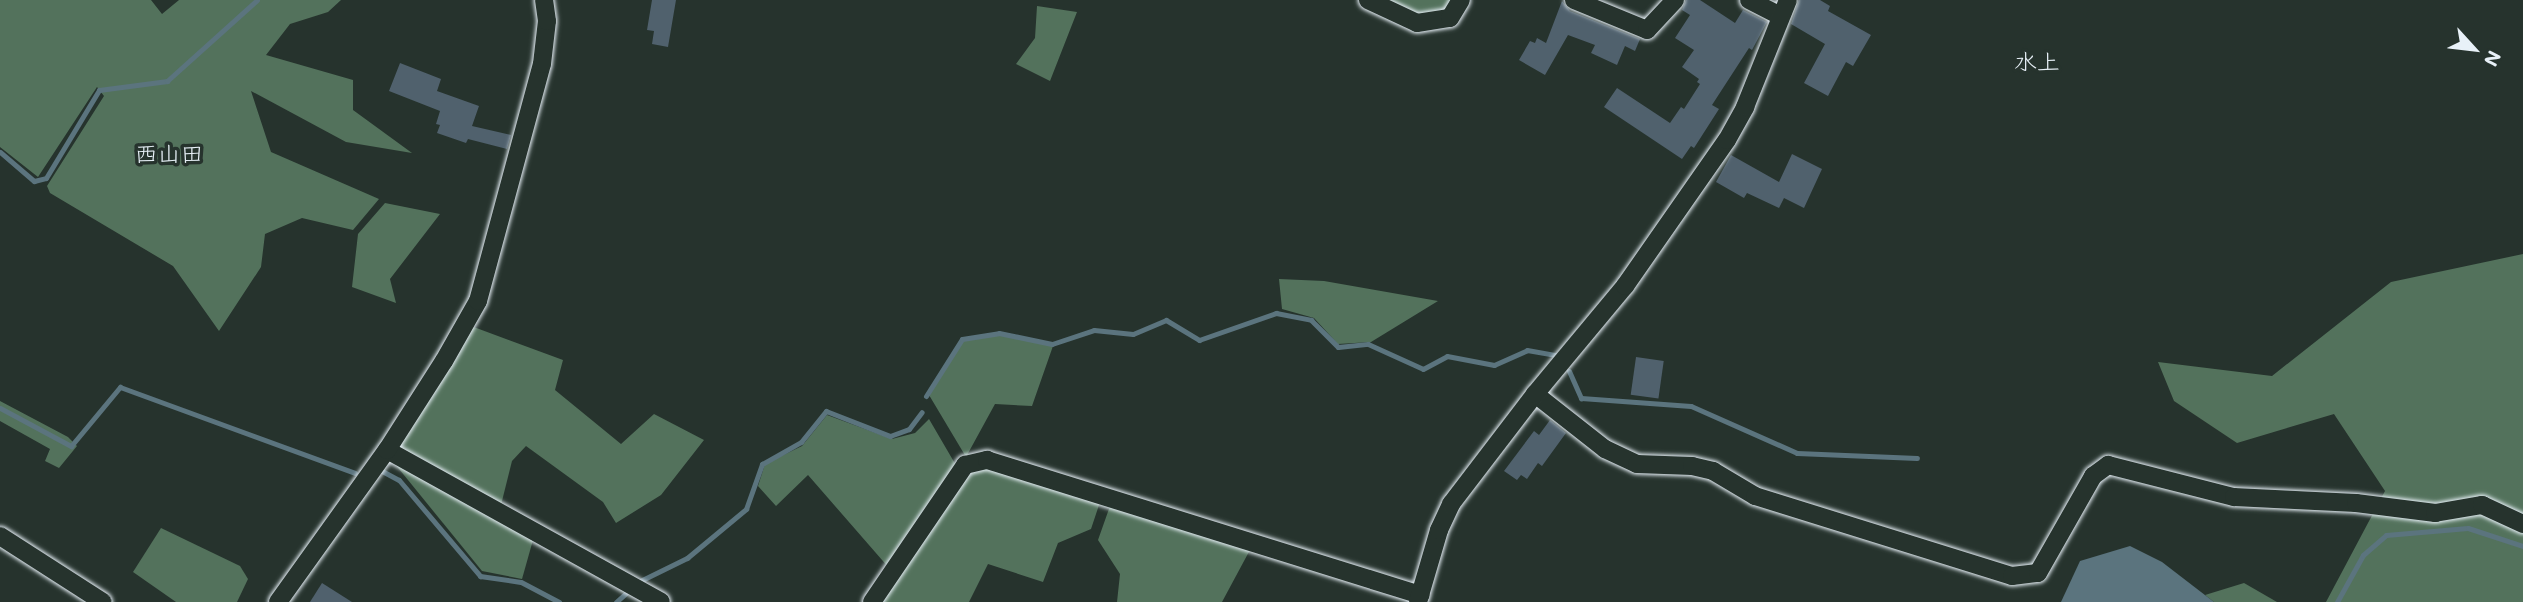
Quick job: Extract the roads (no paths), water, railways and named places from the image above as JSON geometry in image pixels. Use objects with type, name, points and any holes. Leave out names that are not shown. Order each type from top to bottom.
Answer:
[{"type":"street","points":[[278,602],[387,450],[444,361],[478,301],[542,64],[547,22],[544,0]]},
{"type":"street","points":[[1367,0],[1417,23],[1450,18],[1461,0]]},
{"type":"street","points":[[1574,0],[1647,30],[1675,0]]},
{"type":"street","points":[[872,602],[965,465],[987,460],[1419,598],[1439,530],[1451,504],[1535,394],[1625,286],[1727,140],[1745,107],[1784,8],[1749,0]]},
{"type":"street","points":[[1535,394],[1605,449],[1637,464],[1692,466],[1713,471],[1755,496],[2012,576],[2038,573],[2093,476],[2108,465],[2234,497],[2356,503],[2435,513],[2482,505],[2523,524]]},
{"type":"street","points":[[387,450],[661,602]]},
{"type":"street","points":[[0,536],[103,602]]},
{"type":"water","points":[[2130,546],[2162,562],[2214,602],[2061,602],[2080,561]]},
{"type":"waterway","points":[[0,152],[34,181],[46,178],[99,90],[167,81],[257,0]]},
{"type":"waterway","points":[[926,396],[962,339],[999,333],[1052,344],[1094,330],[1133,334],[1166,320],[1199,340],[1276,313],[1311,320],[1338,347],[1368,344],[1423,369],[1447,356],[1494,365],[1527,350],[1555,355]]},
{"type":"waterway","points":[[1569,371],[1581,398],[1691,406],[1797,453],[1917,458]]},
{"type":"waterway","points":[[0,408],[71,446],[120,387],[355,473]]},
{"type":"waterway","points":[[638,582],[687,558],[746,509],[762,464],[801,442],[826,411],[890,436],[909,429],[922,412]]},
{"type":"waterway","points":[[382,471],[399,480],[480,576],[521,582],[559,602]]},
{"type":"waterway","points":[[2337,602],[2363,555],[2386,535],[2468,528],[2523,546]]},
{"type":"waterway","points":[[616,602],[626,593]]},
{"type":"district","name":"水上","points":[[2037,61]]},
{"type":"district","name":"西山田","points":[[169,153]]}]
